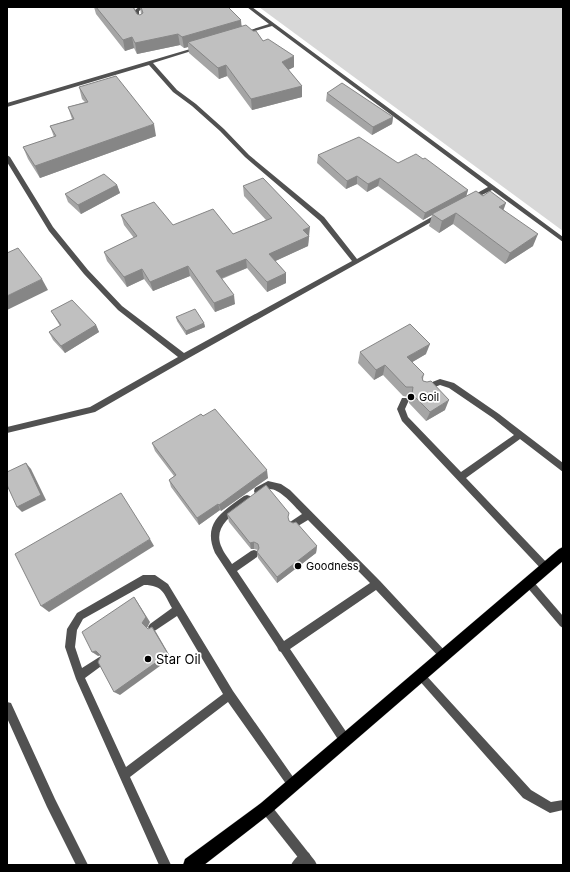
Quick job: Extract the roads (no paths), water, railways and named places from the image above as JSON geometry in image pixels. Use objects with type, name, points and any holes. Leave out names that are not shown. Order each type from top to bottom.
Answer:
[{"type":"highway","points":[[191,865],[266,808],[443,655],[529,584],[563,553]]},
{"type":"street","points":[[142,23],[137,15],[137,10],[144,7]]},
{"type":"street","points":[[249,7],[563,240]]},
{"type":"street","points":[[236,36],[272,25]]},
{"type":"street","points":[[7,105],[208,45]]},
{"type":"street","points":[[150,63],[175,91],[194,105],[222,130],[247,156],[322,219],[356,261]]},
{"type":"street","points":[[7,157],[51,229],[86,272],[120,308],[184,357]]},
{"type":"street","points":[[466,202],[493,187]]},
{"type":"street","points":[[7,430],[92,410],[356,261],[445,213]]},
{"type":"street","points":[[424,388],[440,382],[451,384],[520,434],[563,468]]},
{"type":"street","points":[[406,400],[401,409],[405,419],[546,568]]},
{"type":"street","points":[[461,477],[520,434]]},
{"type":"street","points":[[345,740],[282,648],[218,550],[214,540],[216,528],[222,517],[268,485],[278,487],[287,493],[377,584],[443,655]]},
{"type":"street","points":[[293,525],[308,515]]},
{"type":"street","points":[[231,570],[254,554]]},
{"type":"street","points":[[165,865],[79,676],[70,646],[72,628],[80,616],[143,580],[155,580],[165,588],[229,695],[293,784]]},
{"type":"street","points":[[282,648],[377,584]]},
{"type":"street","points":[[529,584],[563,623]]},
{"type":"street","points":[[153,627],[178,610]]},
{"type":"street","points":[[79,676],[101,661]]},
{"type":"street","points":[[420,675],[527,794],[550,808],[563,805]]},
{"type":"street","points":[[124,775],[229,695]]},
{"type":"street","points":[[7,707],[82,865]]},
{"type":"street","points":[[266,808],[305,862]]},
{"type":"place","name":"Goil","points":[[411,397]]},
{"type":"place","name":"Goodness","points":[[298,566]]},
{"type":"place","name":"Star Oil","points":[[148,659]]}]
